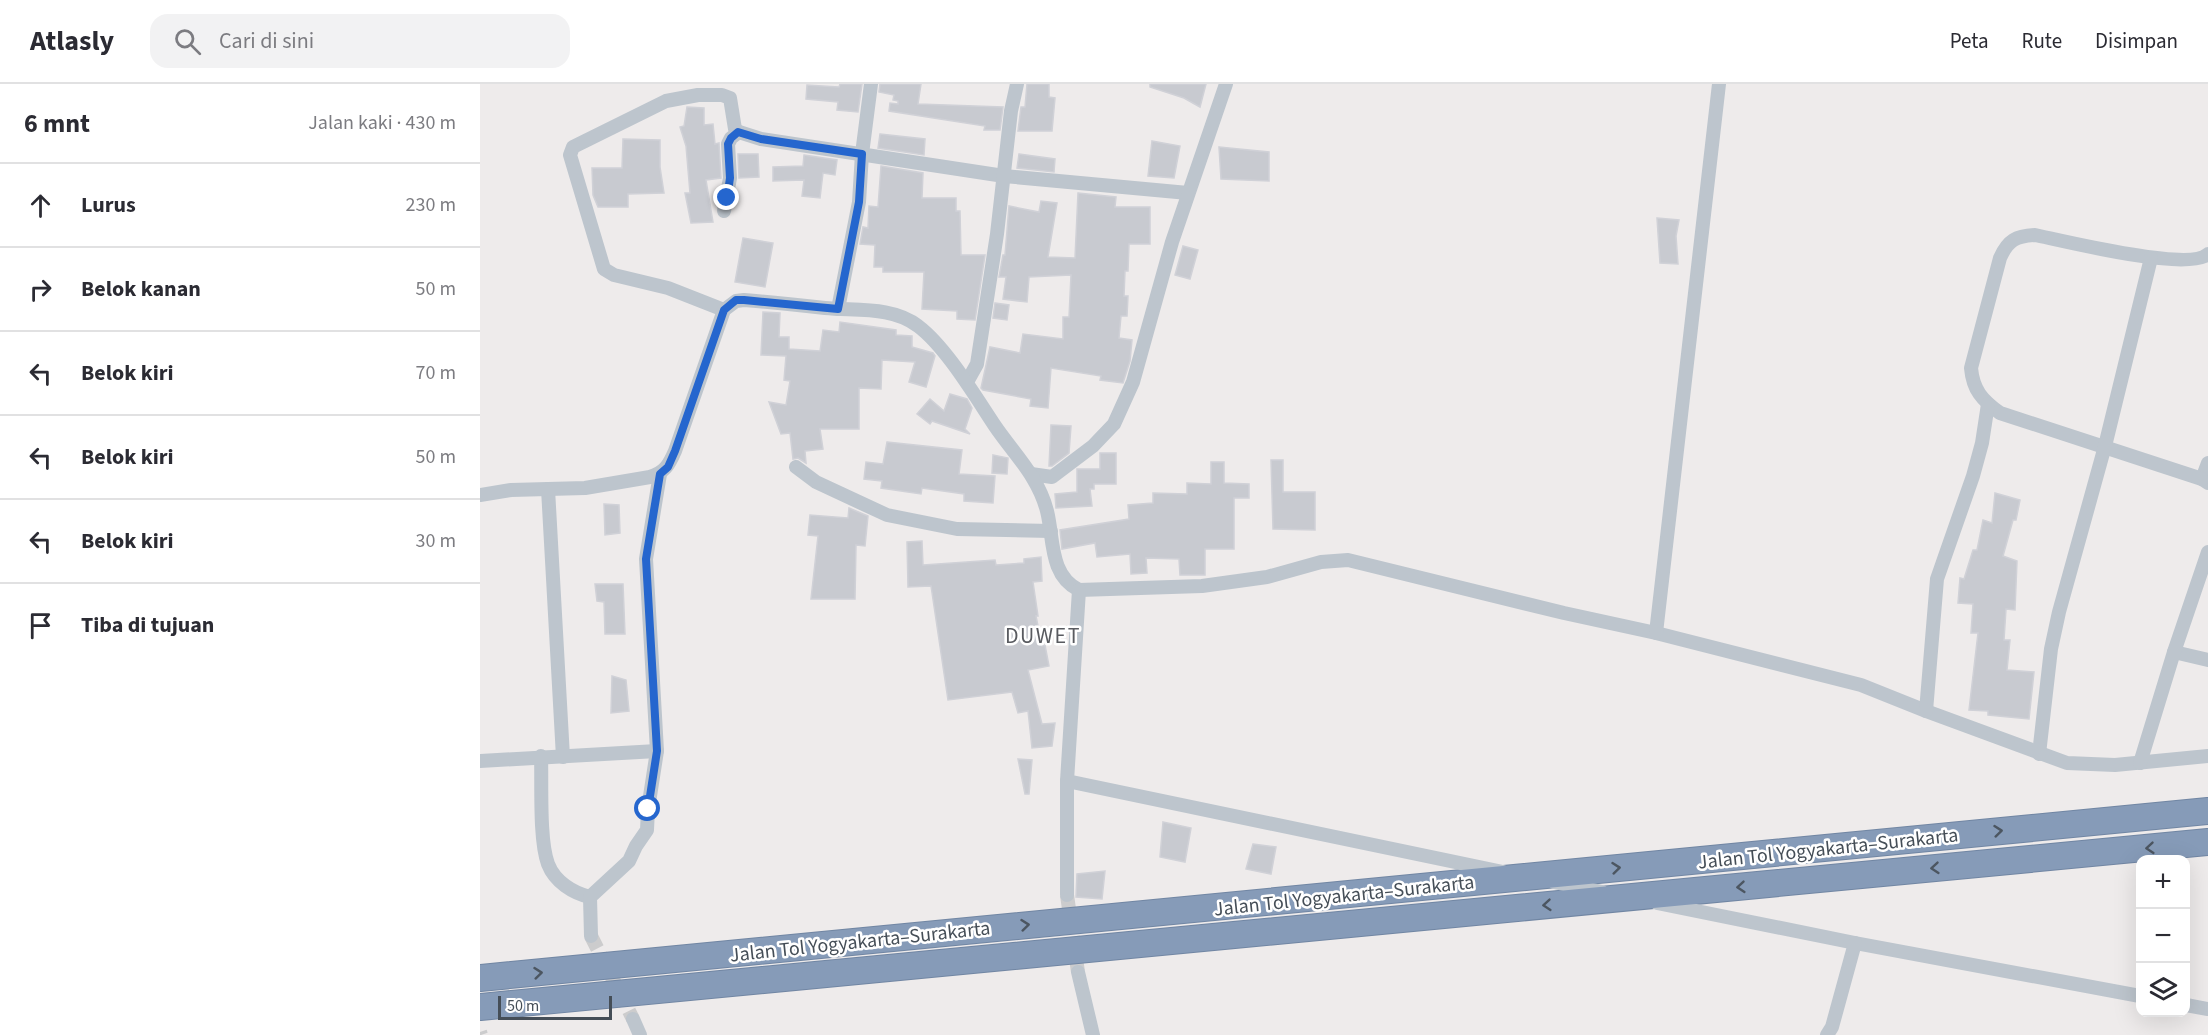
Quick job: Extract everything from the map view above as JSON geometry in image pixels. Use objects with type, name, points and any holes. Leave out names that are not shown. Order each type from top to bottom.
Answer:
[{"type":"highway","name":"Jalan Tol Yogyakarta–Surakarta","points":[[480,978],[2208,811]]},
{"type":"highway","name":"Jalan Tol Yogyakarta–Surakarta","points":[[480,1007],[2208,842]]},
{"type":"street","points":[[838,309],[859,202],[862,154],[871,84]]},
{"type":"street","points":[[967,382],[977,364],[1011,111],[1017,84]]},
{"type":"street","points":[[1046,508],[1052,477],[1093,446],[1114,424],[1124,404],[1133,382],[1172,242],[1226,84]]},
{"type":"street","points":[[1656,633],[1719,84]]},
{"type":"street","points":[[724,310],[668,288],[614,275],[604,269],[570,155],[572,149],[666,101],[698,95],[722,94],[730,98],[734,124],[738,132],[761,139],[1004,176],[1188,193]]},
{"type":"street","points":[[724,211],[730,178],[728,144],[738,132]]},
{"type":"street","points":[[2208,254],[2198,260],[2151,258],[2035,235],[2012,239],[2005,246],[2000,258],[1971,368],[1972,381],[1977,392],[2000,413],[2205,481],[2208,464]]},
{"type":"street","points":[[2040,754],[2051,649],[2059,612],[2105,446],[2151,258]]},
{"type":"street","points":[[480,495],[511,490],[585,488],[660,474],[668,467],[675,451],[724,310],[736,300],[899,315],[917,325],[935,343],[967,382],[1002,437],[1031,474],[1046,508],[1053,554],[1061,577],[1069,585],[1079,590],[1202,586],[1267,577],[1339,559],[1656,633],[1861,685],[2067,763],[2115,765],[2208,756]]},
{"type":"street","points":[[1926,711],[1937,579],[1973,476],[1982,443],[1988,404]]},
{"type":"street","points":[[796,467],[816,482],[887,515],[957,529],[1051,531]]},
{"type":"street","points":[[591,936],[590,897],[629,861],[647,830],[657,751],[646,559],[660,474]]},
{"type":"street","points":[[1031,474],[1052,477]]},
{"type":"street","points":[[548,489],[563,757]]},
{"type":"street","points":[[2140,763],[2208,552]]},
{"type":"street","points":[[1066,895],[1066,781],[1079,590]]},
{"type":"street","points":[[2174,652],[2208,660]]},
{"type":"street","points":[[480,761],[657,751]]},
{"type":"street","points":[[541,756],[544,844],[548,865],[558,880],[576,894],[590,897]]},
{"type":"street","points":[[1066,781],[1855,943],[2136,995]]},
{"type":"street","points":[[1827,1035],[1832,1027],[1855,943]]},
{"type":"street","points":[[1078,972],[1093,1035]]},
{"type":"street","points":[[2190,1006],[2208,1009]]},
{"type":"street","points":[[633,1018],[640,1035]]},
{"type":"building","points":[[840,84],[862,84],[858,112],[837,110],[838,102],[806,99],[807,85],[839,87]]},
{"type":"building","points":[[880,84],[921,84],[918,104],[1003,107],[1000,130],[984,130],[985,126],[889,111],[890,103],[898,104],[898,101],[893,100],[894,95],[879,92]]},
{"type":"building","points":[[1027,84],[1049,84],[1049,97],[1055,98],[1052,131],[1018,131],[1021,107],[1025,107]]},
{"type":"building","points":[[1150,84],[1206,84],[1200,107],[1184,98],[1150,87]]},
{"type":"building","points":[[687,107],[704,108],[704,125],[713,124],[715,144],[719,143],[721,178],[706,180],[713,222],[691,223],[685,193],[690,193],[686,146],[680,127],[684,126]]},
{"type":"building","points":[[880,134],[925,139],[924,155],[878,148]]},
{"type":"building","points":[[623,139],[660,140],[660,167],[664,193],[628,194],[628,207],[598,207],[593,195],[592,168],[622,168]]},
{"type":"building","points":[[1152,141],[1180,146],[1174,178],[1148,176]]},
{"type":"building","points":[[1219,147],[1269,152],[1269,181],[1221,179]]},
{"type":"building","points":[[738,154],[758,154],[759,177],[739,178]]},
{"type":"building","points":[[1019,154],[1055,159],[1054,172],[1017,168]]},
{"type":"building","points":[[804,155],[837,160],[835,175],[823,173],[820,198],[802,196],[804,180],[773,181],[773,167],[803,166]]},
{"type":"building","points":[[881,166],[923,173],[922,198],[956,198],[956,211],[960,211],[961,255],[985,255],[975,320],[957,319],[957,311],[922,309],[924,272],[883,272],[883,267],[874,267],[875,245],[860,244],[863,227],[868,228],[869,206],[878,207]]},
{"type":"building","points":[[1078,193],[1116,197],[1115,207],[1150,207],[1150,244],[1129,244],[1124,296],[1128,296],[1127,316],[1121,316],[1119,338],[1132,340],[1130,361],[1123,383],[1100,380],[1101,376],[1051,368],[1048,408],[1030,406],[1031,399],[983,390],[981,388],[990,347],[1020,353],[1023,334],[1063,339],[1063,317],[1069,317],[1071,275],[1029,277],[1027,302],[1003,299],[1006,277],[999,277],[1003,255],[1005,255],[1009,206],[1039,212],[1041,201],[1057,203],[1048,257],[1075,258]]},
{"type":"building","points":[[1657,218],[1679,220],[1676,236],[1678,264],[1660,263]]},
{"type":"building","points":[[743,238],[773,243],[765,287],[735,282]]},
{"type":"building","points":[[1183,246],[1198,250],[1190,279],[1175,275]]},
{"type":"building","points":[[995,303],[1009,305],[1007,320],[993,318]]},
{"type":"building","points":[[763,312],[780,313],[779,337],[789,337],[789,349],[820,351],[823,330],[839,332],[840,322],[896,330],[896,335],[912,336],[912,347],[933,353],[935,356],[926,387],[909,382],[915,362],[882,360],[881,389],[859,388],[859,429],[820,429],[823,449],[805,451],[806,463],[798,458],[793,459],[790,433],[781,434],[769,402],[786,405],[790,381],[784,380],[786,356],[761,355]]},
{"type":"building","points":[[950,394],[967,399],[972,408],[965,429],[970,434],[932,421],[930,424],[917,414],[930,399],[944,411]]},
{"type":"building","points":[[1051,425],[1071,426],[1069,453],[1049,466]]},
{"type":"building","points":[[887,442],[962,450],[959,474],[995,476],[993,503],[964,501],[964,494],[922,488],[921,494],[881,488],[882,481],[864,479],[866,462],[883,464]]},
{"type":"building","points":[[1100,453],[1116,453],[1116,484],[1094,484],[1094,489],[1090,489],[1092,506],[1056,508],[1055,494],[1077,492],[1077,469],[1100,469]]},
{"type":"building","points":[[993,455],[1008,458],[1007,474],[992,473]]},
{"type":"building","points":[[1271,460],[1283,460],[1283,492],[1315,492],[1315,530],[1273,529]]},
{"type":"building","points":[[1211,462],[1224,462],[1224,483],[1249,484],[1249,498],[1234,498],[1234,549],[1205,549],[1205,575],[1180,575],[1179,559],[1146,558],[1147,573],[1131,574],[1130,554],[1097,557],[1095,543],[1062,549],[1060,530],[1129,519],[1128,505],[1153,503],[1153,493],[1187,494],[1187,483],[1211,484]]},
{"type":"building","points":[[1995,493],[2020,500],[2016,520],[2013,520],[2003,556],[2017,561],[2015,610],[2006,609],[2004,640],[2010,640],[2007,670],[2034,672],[2029,719],[1988,715],[1988,711],[1969,710],[1978,633],[1971,633],[1973,604],[1958,603],[1960,578],[1964,579],[1973,550],[1977,550],[1983,520],[1992,523]]},
{"type":"building","points":[[604,504],[619,505],[620,533],[605,535]]},
{"type":"building","points":[[849,508],[868,516],[865,546],[856,545],[855,599],[811,599],[818,536],[808,535],[810,515],[848,518]]},
{"type":"building","points":[[922,541],[923,565],[995,560],[996,565],[1024,563],[1024,559],[1041,557],[1042,581],[1033,582],[1038,616],[1036,616],[1049,666],[1028,670],[1042,724],[1055,723],[1052,746],[1032,748],[1028,711],[1018,713],[1012,692],[948,700],[931,586],[908,587],[907,542]]},
{"type":"building","points":[[595,584],[623,584],[625,634],[605,634],[604,602],[597,601]]},
{"type":"building","points":[[612,676],[626,680],[629,711],[611,713]]},
{"type":"building","points":[[1018,759],[1032,760],[1029,794],[1025,794]]},
{"type":"building","points":[[1163,822],[1191,828],[1185,862],[1160,857]]},
{"type":"building","points":[[1253,844],[1276,847],[1271,874],[1246,869]]},
{"type":"building","points":[[1105,871],[1102,899],[1076,897],[1077,874]]},
{"type":"tunnel","points":[[1067,895],[1078,972]]},
{"type":"tunnel","points":[[591,936],[633,1019]]},
{"type":"district","name":"DUWET","points":[[1043,635]]},
{"type":"route","points":[[648,809],[657,751],[646,559],[660,474],[668,467],[675,451],[714,334],[724,310],[729,305],[736,300],[744,300],[838,309],[859,202],[862,154],[761,139],[738,132],[728,144],[730,178],[727,198]]}]
